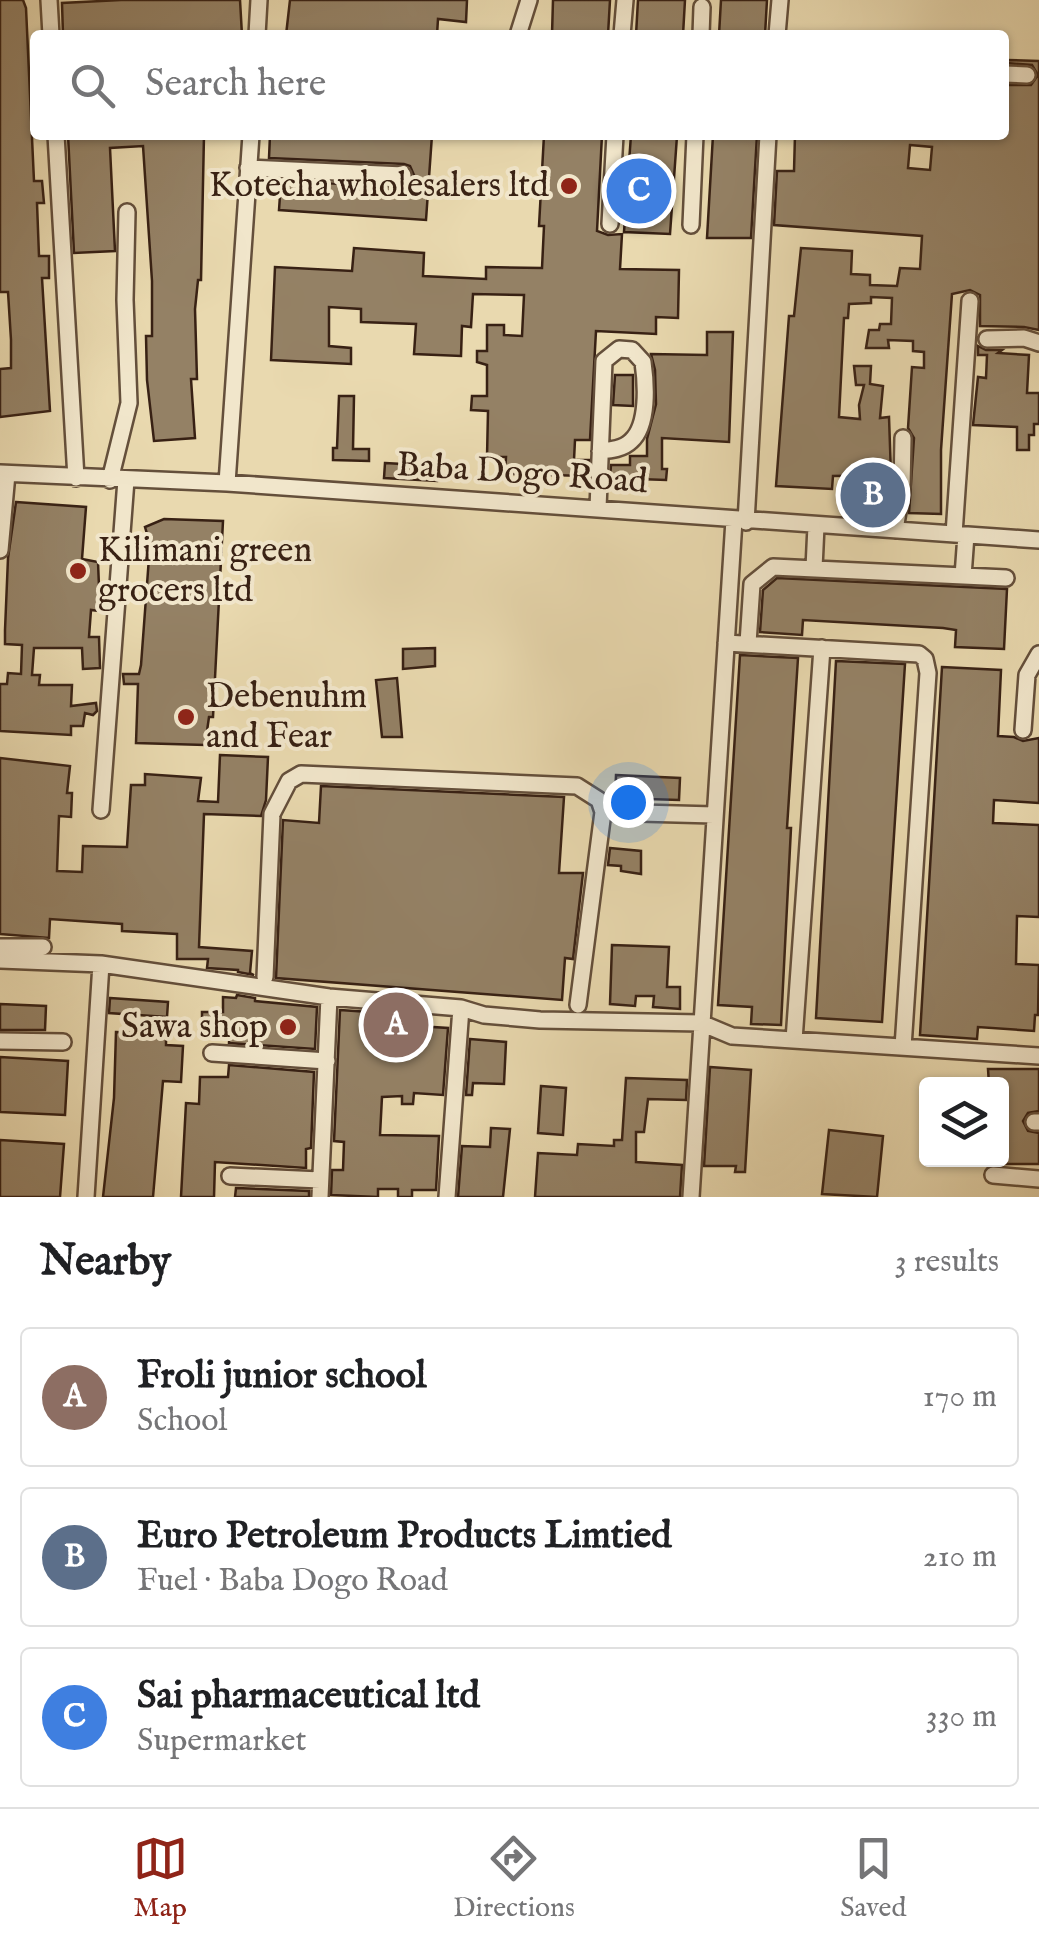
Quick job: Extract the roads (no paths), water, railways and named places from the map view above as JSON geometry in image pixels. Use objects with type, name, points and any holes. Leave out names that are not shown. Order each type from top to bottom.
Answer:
[{"type":"street","points":[[50,0],[51,30]]},
{"type":"street","points":[[256,30],[259,0]]},
{"type":"street","points":[[520,30],[529,0]]},
{"type":"street","points":[[622,30],[625,0]]},
{"type":"street","points":[[777,30],[780,0]]},
{"type":"street","points":[[701,30],[702,7]]},
{"type":"street","points":[[1009,74],[1027,75]]},
{"type":"street","points":[[56,140],[76,478]]},
{"type":"street","points":[[227,483],[251,140]]},
{"type":"street","points":[[610,224],[615,140]]},
{"type":"street","points":[[690,225],[695,140]]},
{"type":"street","points":[[691,1197],[726,643],[740,521],[768,140]]},
{"type":"street","points":[[248,168],[402,176]]},
{"type":"street","points":[[101,810],[118,480],[129,403],[127,212]]},
{"type":"street","points":[[963,576],[960,534],[970,302]]},
{"type":"street","points":[[987,340],[1024,338],[1039,343]]},
{"type":"street","points":[[598,508],[600,452],[604,362],[619,349],[632,350],[643,362],[642,422],[631,442],[600,452]]},
{"type":"street","points":[[895,530],[902,486],[903,438]]},
{"type":"street","points":[[0,550],[4,474]]},
{"type":"street","name":"Baba Dogo Road","points":[[4,474],[227,483],[1039,540]]},
{"type":"street","points":[[854,486],[902,486]]},
{"type":"street","points":[[814,568],[816,526]]},
{"type":"street","points":[[748,643],[753,582],[772,567],[1006,578]]},
{"type":"street","points":[[726,643],[919,654],[925,659],[928,673],[903,1046]]},
{"type":"street","points":[[794,1040],[822,648]]},
{"type":"street","points":[[1023,730],[1027,674],[1039,654]]},
{"type":"street","points":[[265,978],[272,814],[289,781],[300,774],[577,786],[599,800],[603,812],[578,1004]]},
{"type":"street","points":[[603,812],[714,815]]},
{"type":"street","points":[[0,946],[43,947]]},
{"type":"street","points":[[0,960],[101,964],[329,997],[462,1008],[484,1015],[701,1023],[732,1036],[1039,1056]]},
{"type":"street","points":[[86,1197],[101,964]]},
{"type":"street","points":[[230,1176],[320,1189],[329,997]]},
{"type":"street","points":[[447,1197],[462,1008]]},
{"type":"street","points":[[0,1041],[63,1042]]},
{"type":"street","points":[[212,1053],[328,1060]]},
{"type":"street","points":[[994,1175],[1039,1178]]},
{"type":"place","name":"Kotecha wholesalers ltd","points":[[569,186]]},
{"type":"place","name":"Sai pharmaceutical ltd","points":[[639,191]]},
{"type":"place","name":"Euro Petroleum Products Limtied","points":[[873,495]]},
{"type":"place","name":"Kilimani green grocers ltd","points":[[78,571]]},
{"type":"place","name":"Debenuhm and Fear","points":[[186,717]]},
{"type":"place","name":"Froli junior school","points":[[396,1025]]},
{"type":"place","name":"Sawa shop","points":[[288,1027]]}]
